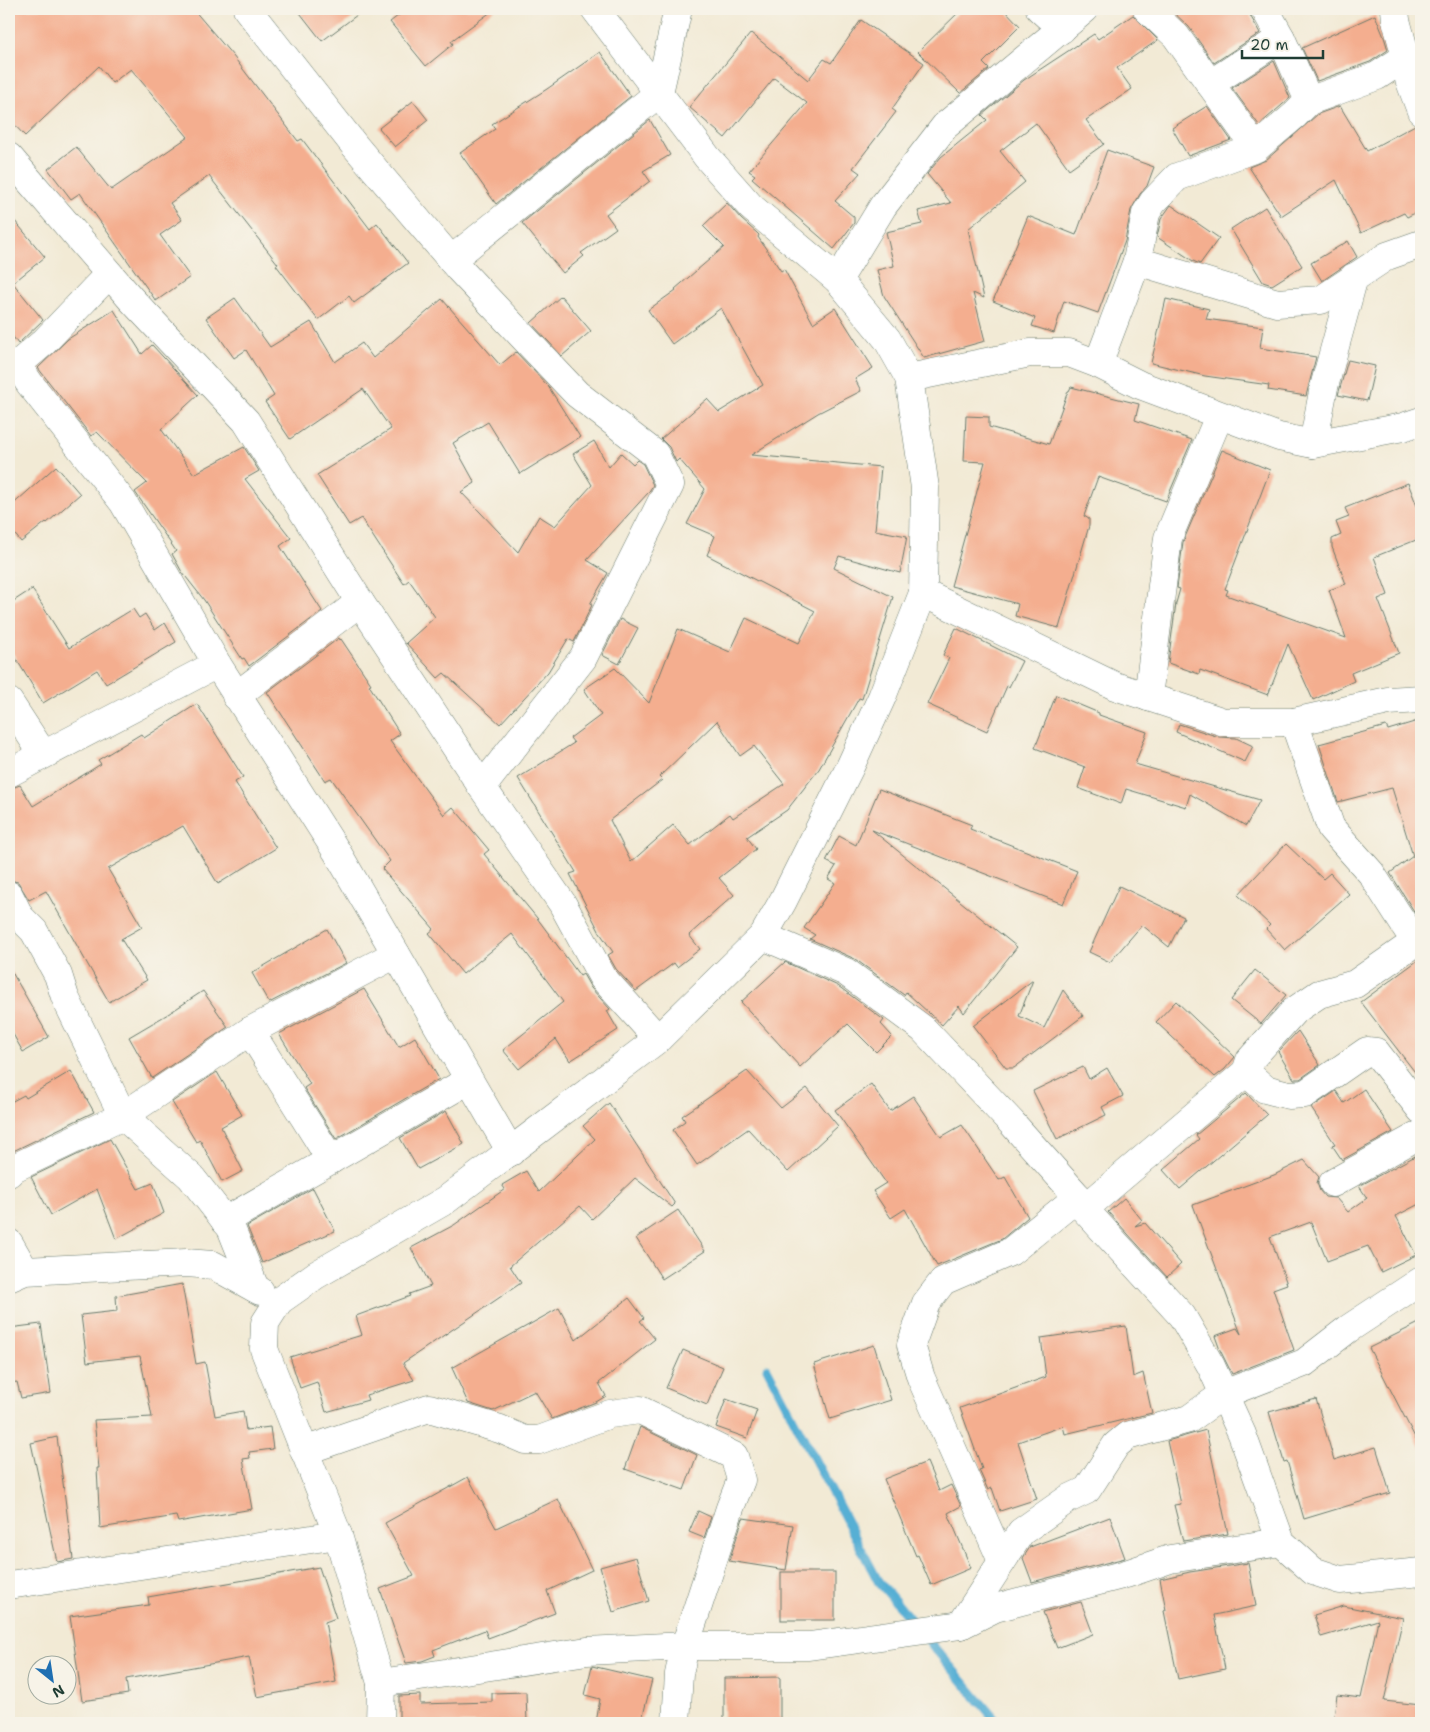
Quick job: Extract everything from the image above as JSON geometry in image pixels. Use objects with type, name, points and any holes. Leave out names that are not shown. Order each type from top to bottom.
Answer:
[{"type":"street","points":[[247,9],[355,146],[451,260],[577,394],[655,454],[670,485],[583,658],[482,787]]},
{"type":"street","points":[[380,1723],[381,1683],[338,1535],[264,1350],[265,1323],[279,1301],[316,1275],[446,1200],[658,1039],[763,936],[783,901],[850,768],[882,697],[923,593],[925,488],[909,378],[887,339],[838,280],[751,207],[707,157],[595,9]]},
{"type":"street","points":[[451,260],[658,93],[678,9]]},
{"type":"street","points":[[1040,9],[1062,28]]},
{"type":"street","points":[[838,280],[883,206],[945,126],[1085,9]]},
{"type":"street","points":[[1147,9],[1176,36],[1256,148]]},
{"type":"street","points":[[1265,9],[1281,38],[1309,101]]},
{"type":"street","points":[[1395,9],[1396,20],[1412,70],[1421,111]]},
{"type":"street","points":[[1210,84],[1281,38]]},
{"type":"street","points":[[1098,364],[1137,260],[1146,213],[1153,202],[1177,177],[1256,148],[1296,115],[1309,101],[1377,76],[1412,70]]},
{"type":"street","points":[[9,158],[130,299],[246,421],[360,602],[482,787],[562,903],[603,978],[658,1039]]},
{"type":"street","points":[[1137,260],[1277,303],[1321,300],[1387,256],[1421,244]]},
{"type":"street","points":[[109,274],[44,342],[13,366],[30,384],[124,502],[216,664],[336,852],[510,1152]]},
{"type":"street","points":[[1313,444],[1324,386],[1354,277]]},
{"type":"street","points":[[909,378],[1030,353],[1069,353],[1219,416],[1279,437],[1313,444],[1421,422]]},
{"type":"street","points":[[1148,697],[1168,538],[1219,416]]},
{"type":"street","points":[[923,593],[1115,686],[1224,722],[1294,722],[1388,701],[1421,700]]},
{"type":"street","points":[[236,696],[360,602]]},
{"type":"street","points":[[9,773],[216,664]]},
{"type":"street","points":[[9,702],[43,754]]},
{"type":"street","points":[[1294,722],[1331,828],[1371,874],[1407,929],[1421,933]]},
{"type":"street","points":[[9,895],[20,917],[34,931],[58,975],[65,997],[123,1116],[191,1177],[225,1220],[255,1288]]},
{"type":"street","points":[[763,936],[846,972],[923,1029],[1012,1123],[1182,1316],[1211,1366],[1242,1434],[1280,1542],[1313,1571],[1340,1580],[1421,1572]]},
{"type":"street","points":[[1002,1561],[921,1378],[911,1345],[926,1304],[943,1281],[1010,1252],[1081,1203],[1246,1072],[1250,1060],[1294,1011],[1319,994],[1355,984],[1421,938]]},
{"type":"street","points":[[9,1174],[14,1168],[123,1116],[250,1032],[396,954]]},
{"type":"street","points":[[250,1032],[330,1160]]},
{"type":"street","points":[[1246,1072],[1265,1089],[1289,1095],[1304,1094],[1367,1051],[1376,1052],[1421,1110]]},
{"type":"street","points":[[225,1220],[468,1080]]},
{"type":"street","points":[[1333,1183],[1421,1134]]},
{"type":"street","points":[[9,1243],[17,1275],[186,1263],[212,1264],[279,1301]]},
{"type":"street","points":[[961,1625],[1021,1532],[1068,1499],[1087,1490],[1116,1444],[1127,1436],[1189,1418],[1224,1394],[1304,1363],[1348,1329],[1421,1281]]},
{"type":"street","points":[[304,1451],[430,1408],[525,1440],[539,1440],[610,1414],[640,1410],[734,1456],[741,1480],[685,1646],[679,1674],[676,1723]]},
{"type":"street","points":[[9,1586],[338,1535]]},
{"type":"street","points":[[381,1683],[587,1651],[685,1646],[810,1646],[961,1625],[995,1608],[1170,1560],[1280,1542]]},
{"type":"building","points":[[9,9],[193,9],[233,56],[298,141],[302,139],[370,229],[377,223],[408,263],[354,303],[349,296],[318,320],[276,265],[278,264],[209,176],[170,203],[182,220],[160,235],[190,277],[156,301],[80,193],[71,199],[48,169],[76,147],[111,190],[188,137],[131,69],[112,83],[99,66],[25,136],[9,119]]},
{"type":"building","points":[[297,9],[365,9],[322,41]]},
{"type":"building","points":[[407,9],[495,9],[451,41],[453,44],[426,66],[390,22]]},
{"type":"building","points":[[962,9],[1004,9],[1020,26],[983,63],[989,69],[960,93],[918,52]]},
{"type":"building","points":[[1170,9],[1249,9],[1251,17],[1260,33],[1214,63],[1189,27]]},
{"type":"building","points":[[1133,15],[1158,40],[1117,68],[1132,89],[1086,120],[1104,144],[1069,169],[1036,123],[1000,151],[1025,182],[968,229],[984,298],[973,293],[985,341],[924,358],[884,296],[877,270],[894,266],[886,232],[922,224],[918,211],[951,203],[927,174],[941,157],[987,120],[982,115],[1024,80],[1094,34],[1098,39]]},
{"type":"building","points":[[1375,15],[1388,50],[1370,62],[1317,81],[1302,48]]},
{"type":"building","points":[[861,20],[924,63],[892,109],[896,112],[853,168],[860,173],[835,201],[854,217],[854,223],[834,249],[752,178],[755,175],[749,171],[807,103],[774,78],[725,138],[689,107],[751,33],[808,80],[824,59],[831,63]]},
{"type":"building","points":[[600,52],[631,96],[496,204],[460,153],[495,129],[492,124]]},
{"type":"building","points":[[1274,61],[1290,98],[1259,125],[1232,88]]},
{"type":"building","points":[[413,101],[428,120],[395,147],[379,128]]},
{"type":"building","points":[[1207,106],[1231,140],[1188,156],[1172,128]]},
{"type":"building","points":[[1340,106],[1367,151],[1415,125],[1421,126],[1421,210],[1407,217],[1404,213],[1361,233],[1336,180],[1281,216],[1249,167],[1266,160],[1318,114]]},
{"type":"building","points":[[650,120],[670,155],[643,171],[650,181],[606,214],[616,228],[581,253],[584,256],[563,273],[522,223]]},
{"type":"building","points":[[1107,150],[1154,167],[1147,186],[1131,210],[1125,241],[1098,313],[1064,301],[1054,333],[1032,326],[1035,318],[993,301],[1028,216],[1076,235]]},
{"type":"building","points":[[727,203],[759,235],[758,237],[781,271],[784,269],[813,323],[835,308],[873,368],[855,379],[861,391],[818,413],[751,455],[881,467],[875,530],[907,536],[900,573],[839,556],[834,568],[893,597],[862,699],[859,698],[819,769],[787,810],[747,837],[756,849],[719,878],[734,895],[689,935],[700,949],[677,967],[674,963],[636,991],[616,969],[608,955],[613,952],[600,933],[570,874],[576,872],[518,778],[574,743],[570,738],[601,715],[584,689],[615,668],[649,703],[678,629],[730,652],[746,618],[799,643],[815,611],[707,555],[715,536],[687,524],[705,489],[679,459],[676,462],[669,447],[661,439],[707,399],[719,412],[763,385],[721,308],[672,344],[648,310],[676,290],[724,247],[703,226]],"holes":[[[717,721],[740,756],[754,746],[784,784],[733,818],[730,814],[690,845],[673,825],[631,862],[610,820],[662,780],[659,777]]]},
{"type":"building","points":[[1171,205],[1219,238],[1200,264],[1157,237],[1161,219]]},
{"type":"building","points":[[1265,207],[1302,266],[1272,285],[1263,282],[1231,229]]},
{"type":"building","points":[[9,214],[45,257],[13,283],[43,320],[18,344],[9,331]]},
{"type":"building","points":[[1348,241],[1357,257],[1322,281],[1311,263]]},
{"type":"building","points":[[561,296],[591,331],[562,356],[531,323]]},
{"type":"building","points":[[235,298],[270,347],[311,322],[335,362],[362,343],[373,358],[442,299],[500,365],[516,352],[548,386],[580,437],[520,474],[488,422],[453,443],[475,483],[461,492],[518,552],[539,516],[555,526],[592,485],[573,454],[594,441],[609,467],[621,453],[633,464],[637,460],[643,464],[653,485],[648,493],[587,560],[608,573],[590,604],[592,605],[574,642],[568,639],[548,672],[500,724],[444,673],[438,678],[406,643],[435,617],[409,580],[404,584],[361,518],[349,525],[317,475],[391,429],[363,389],[290,439],[265,402],[274,396],[246,350],[234,358],[206,318]]},
{"type":"building","points":[[1166,299],[1209,309],[1206,319],[1263,327],[1260,348],[1316,357],[1306,396],[1268,390],[1269,385],[1205,376],[1151,363]]},
{"type":"building","points":[[114,310],[142,354],[152,345],[198,395],[161,429],[194,474],[244,447],[259,471],[245,479],[291,538],[280,546],[322,611],[249,666],[244,658],[242,659],[204,600],[182,572],[172,554],[176,551],[135,492],[147,483],[97,432],[91,436],[38,368],[68,339]]},
{"type":"building","points":[[1348,360],[1375,366],[1367,401],[1338,395]]},
{"type":"building","points":[[1071,387],[1139,404],[1135,420],[1192,440],[1166,501],[1098,477],[1084,516],[1089,519],[1089,526],[1059,628],[1015,616],[1018,604],[951,586],[985,462],[964,461],[966,416],[989,417],[989,427],[1049,444]]},
{"type":"building","points":[[1222,450],[1270,470],[1225,589],[1228,590],[1226,595],[1346,638],[1329,590],[1346,584],[1332,547],[1332,539],[1341,535],[1336,522],[1349,517],[1345,508],[1408,483],[1421,516],[1421,538],[1374,557],[1388,595],[1378,599],[1399,653],[1351,673],[1354,681],[1313,700],[1288,644],[1268,695],[1200,670],[1199,674],[1168,663],[1176,603],[1180,589],[1177,588],[1183,542]]},
{"type":"building","points":[[56,466],[80,494],[47,523],[21,542],[9,527],[9,508]]},
{"type":"building","points":[[32,589],[69,648],[133,609],[139,618],[145,614],[155,630],[165,623],[176,642],[106,684],[97,670],[43,703],[9,647],[9,604]]},
{"type":"building","points":[[620,619],[638,628],[619,664],[602,655]]},
{"type":"building","points":[[956,628],[1022,661],[1009,687],[1007,686],[987,731],[927,704],[949,658],[943,655]]},
{"type":"building","points":[[339,638],[371,684],[369,685],[400,734],[390,741],[444,815],[453,807],[489,850],[484,854],[537,918],[580,976],[583,974],[591,988],[610,1009],[607,1011],[618,1030],[570,1061],[556,1039],[519,1069],[503,1050],[563,1002],[512,934],[463,974],[429,933],[434,929],[382,869],[390,861],[331,778],[325,781],[267,692]]},
{"type":"building","points":[[1056,695],[1099,713],[1099,715],[1147,732],[1135,764],[1260,800],[1246,826],[1190,794],[1186,807],[1126,789],[1121,804],[1078,788],[1085,767],[1035,748]]},
{"type":"building","points":[[197,704],[243,777],[235,782],[276,848],[218,884],[183,826],[108,869],[142,927],[121,939],[147,980],[109,1002],[46,891],[29,900],[18,882],[9,880],[9,789],[20,785],[33,806],[101,764],[98,760],[141,734],[144,738]]},
{"type":"building","points":[[1421,720],[1421,917],[1417,916],[1390,873],[1413,856],[1392,788],[1338,802],[1319,744],[1386,726],[1388,730]]},
{"type":"building","points":[[1179,724],[1219,737],[1236,738],[1253,746],[1245,762],[1176,732]]},
{"type":"building","points":[[879,789],[972,825],[970,829],[1077,871],[1063,904],[872,830],[1017,947],[964,1013],[959,1006],[942,1025],[906,992],[904,995],[855,959],[810,939],[815,935],[804,928],[835,883],[828,879],[836,866],[826,861],[839,836],[856,845]]},
{"type":"building","points":[[1286,844],[1323,879],[1330,873],[1349,894],[1285,950],[1266,929],[1270,925],[1238,895]]},
{"type":"building","points":[[1119,886],[1184,917],[1169,947],[1142,925],[1110,962],[1089,952]]},
{"type":"building","points":[[327,929],[346,963],[269,1003],[252,973]]},
{"type":"building","points":[[1421,958],[1421,1080],[1361,1002]]},
{"type":"building","points":[[785,962],[838,986],[884,1020],[881,1024],[892,1036],[876,1052],[848,1024],[800,1067],[741,1002]]},
{"type":"building","points":[[9,967],[49,1037],[23,1052],[9,1027]]},
{"type":"building","points":[[1255,970],[1286,995],[1261,1024],[1231,1000]]},
{"type":"building","points":[[1033,980],[1019,1016],[1044,1028],[1063,990],[1083,1016],[1014,1068],[1006,1068],[973,1026]]},
{"type":"building","points":[[364,989],[399,1047],[415,1037],[439,1079],[336,1139],[304,1088],[310,1084],[279,1034]]},
{"type":"building","points":[[203,991],[228,1027],[152,1078],[129,1037]]},
{"type":"building","points":[[1176,1001],[1235,1057],[1215,1077],[1156,1022]]},
{"type":"building","points":[[1298,1031],[1320,1065],[1300,1079],[1294,1079],[1278,1052]]},
{"type":"building","points":[[1083,1067],[1089,1079],[1107,1068],[1123,1096],[1102,1107],[1106,1115],[1057,1139],[1033,1091]]},
{"type":"building","points":[[71,1071],[94,1112],[9,1153],[9,1103],[24,1095],[26,1098]]},
{"type":"building","points":[[747,1071],[781,1108],[807,1088],[838,1126],[788,1172],[748,1129],[697,1165],[673,1130],[685,1121],[682,1116]]},
{"type":"building","points":[[217,1072],[242,1115],[221,1127],[243,1171],[222,1182],[200,1140],[196,1142],[172,1102]]},
{"type":"building","points":[[871,1084],[890,1111],[913,1096],[941,1137],[962,1125],[999,1180],[1005,1177],[1028,1217],[1002,1239],[937,1266],[905,1209],[891,1218],[873,1191],[886,1183],[835,1110]]},
{"type":"building","points":[[1364,1089],[1393,1132],[1342,1160],[1332,1145],[1335,1144],[1311,1108],[1336,1091],[1344,1103]]},
{"type":"building","points":[[1246,1093],[1267,1115],[1180,1189],[1163,1170],[1199,1139],[1196,1135]]},
{"type":"building","points":[[609,1103],[675,1204],[672,1207],[635,1178],[592,1219],[580,1206],[510,1266],[521,1283],[403,1363],[414,1380],[366,1395],[368,1400],[326,1412],[317,1382],[300,1388],[290,1357],[362,1335],[356,1316],[431,1286],[411,1248],[454,1225],[505,1189],[502,1185],[526,1171],[539,1192],[595,1139],[583,1126]]},
{"type":"building","points":[[446,1111],[464,1144],[418,1169],[400,1138]]},
{"type":"building","points":[[110,1139],[138,1189],[153,1183],[164,1213],[116,1239],[97,1189],[51,1215],[31,1177]]},
{"type":"building","points":[[1421,1153],[1421,1203],[1396,1216],[1416,1255],[1381,1272],[1368,1246],[1327,1261],[1311,1222],[1270,1237],[1287,1284],[1273,1289],[1294,1350],[1232,1374],[1215,1336],[1237,1328],[1241,1334],[1193,1205],[1274,1175],[1304,1160],[1319,1177],[1317,1183],[1325,1197],[1336,1198],[1348,1212],[1367,1198],[1359,1186]]},
{"type":"building","points":[[313,1188],[335,1231],[262,1263],[247,1226]]},
{"type":"building","points":[[1124,1198],[1142,1220],[1135,1226],[1145,1223],[1181,1264],[1167,1277],[1108,1212]]},
{"type":"building","points":[[678,1210],[705,1251],[662,1279],[636,1238]]},
{"type":"building","points":[[182,1284],[196,1364],[205,1362],[215,1416],[243,1411],[246,1430],[270,1427],[273,1449],[249,1452],[250,1458],[243,1459],[252,1509],[178,1522],[176,1516],[100,1528],[97,1468],[99,1468],[94,1420],[152,1417],[140,1356],[87,1362],[81,1315],[117,1311],[116,1296]]},
{"type":"building","points":[[629,1298],[644,1318],[640,1321],[655,1339],[599,1383],[606,1396],[596,1402],[552,1419],[535,1391],[493,1411],[468,1403],[452,1368],[559,1308],[576,1340]]},
{"type":"building","points":[[1421,1322],[1421,1449],[1369,1348]]},
{"type":"building","points":[[41,1324],[51,1393],[21,1398],[17,1382],[9,1383],[9,1328]]},
{"type":"building","points":[[1126,1326],[1133,1377],[1143,1373],[1152,1413],[1065,1434],[1063,1426],[1018,1442],[1037,1499],[1000,1511],[992,1488],[988,1490],[979,1470],[982,1469],[960,1408],[1046,1377],[1041,1338]]},
{"type":"building","points":[[874,1345],[891,1400],[830,1419],[814,1364]]},
{"type":"building","points":[[683,1350],[723,1367],[707,1405],[666,1388]]},
{"type":"building","points":[[726,1399],[757,1410],[747,1438],[716,1427]]},
{"type":"building","points":[[1316,1399],[1334,1460],[1376,1447],[1390,1493],[1304,1519],[1287,1461],[1284,1462],[1269,1412]]},
{"type":"building","points":[[640,1427],[697,1455],[684,1490],[625,1469]]},
{"type":"building","points":[[1206,1430],[1228,1534],[1183,1541],[1174,1505],[1181,1504],[1167,1441]]},
{"type":"building","points":[[57,1437],[73,1559],[57,1562],[31,1443]]},
{"type":"building","points":[[927,1462],[939,1491],[951,1485],[961,1506],[948,1513],[971,1568],[931,1585],[918,1555],[916,1556],[884,1479]]},
{"type":"building","points":[[468,1477],[496,1528],[558,1499],[592,1570],[547,1591],[555,1613],[488,1638],[485,1630],[433,1650],[435,1656],[422,1661],[406,1663],[380,1589],[414,1576],[385,1523]]},
{"type":"building","points":[[698,1511],[711,1517],[704,1538],[689,1532]]},
{"type":"building","points":[[1110,1517],[1125,1558],[1032,1582],[1023,1558],[1030,1547]]},
{"type":"building","points":[[743,1518],[793,1525],[786,1570],[729,1561]]},
{"type":"building","points":[[636,1557],[649,1601],[613,1612],[600,1567]]},
{"type":"building","points":[[1248,1563],[1256,1606],[1214,1615],[1225,1669],[1178,1679],[1164,1611],[1166,1610],[1160,1579],[1190,1572]]},
{"type":"building","points":[[319,1567],[336,1618],[325,1622],[336,1682],[257,1697],[249,1657],[126,1679],[128,1694],[82,1701],[78,1673],[78,1654],[75,1654],[70,1616],[149,1605],[148,1597]]},
{"type":"building","points":[[781,1572],[835,1572],[835,1620],[781,1620]]},
{"type":"building","points":[[1081,1602],[1093,1634],[1057,1648],[1043,1612]]},
{"type":"building","points":[[1344,1606],[1403,1618],[1384,1701],[1421,1705],[1421,1723],[1333,1723],[1337,1695],[1361,1698],[1378,1620],[1321,1637],[1314,1615]]},
{"type":"building","points":[[592,1666],[652,1680],[641,1723],[596,1723],[600,1699],[585,1695]]},
{"type":"building","points":[[780,1677],[780,1723],[724,1723],[724,1678]]},
{"type":"building","points":[[526,1692],[527,1723],[399,1723],[399,1696],[420,1695],[420,1704],[492,1702],[492,1693]]},
{"type":"waterway","points":[[767,1368],[878,1581],[998,1723]]}]
